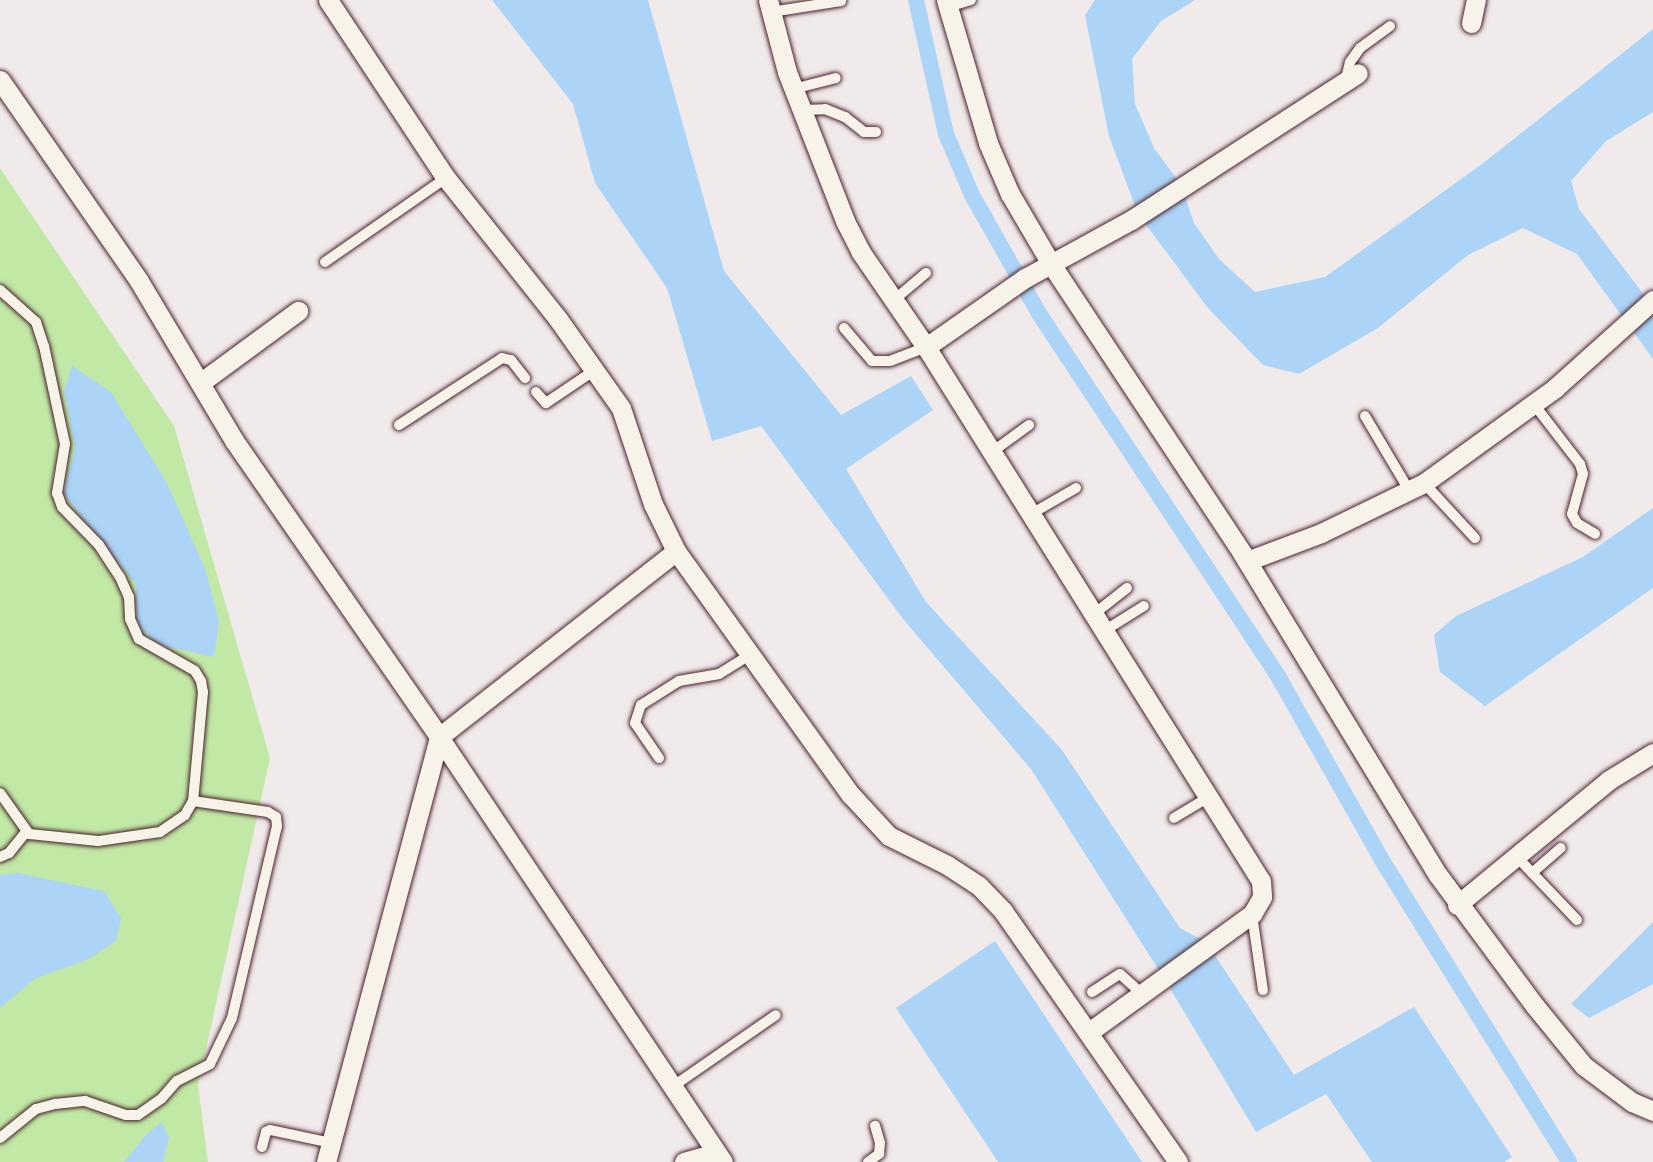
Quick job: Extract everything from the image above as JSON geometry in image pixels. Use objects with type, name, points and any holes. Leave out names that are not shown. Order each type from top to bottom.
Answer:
[{"type":"street","points":[[328,0],[446,178],[595,370],[621,408],[653,504],[676,551],[851,795],[889,836],[947,864],[979,886],[1003,911],[1178,1162]]},
{"type":"street","points":[[1471,23],[1476,0]]},
{"type":"street","points":[[947,4],[988,143],[1010,194],[1051,264],[1247,561],[1457,905],[1584,1066],[1632,1102],[1653,1111]]},
{"type":"street","points":[[769,6],[793,89],[845,221],[860,251],[926,347],[1261,881],[1262,897],[1252,915],[1089,1032]]},
{"type":"street","points":[[926,347],[1025,278],[1131,220],[1352,77]]},
{"type":"street","points":[[0,80],[139,281],[235,442],[439,737],[719,1157],[684,1162]]},
{"type":"street","points":[[1247,561],[1321,533],[1416,487],[1533,403],[1628,325],[1653,300]]},
{"type":"street","points":[[200,383],[298,311]]},
{"type":"street","points":[[326,1162],[439,737],[676,551]]},
{"type":"street","points":[[1457,905],[1609,780],[1653,753]]},
{"type":"lane","points":[[947,4],[971,0]]},
{"type":"lane","points":[[769,6],[841,1]]},
{"type":"lane","points":[[1352,77],[1350,62],[1360,48],[1390,26]]},
{"type":"lane","points":[[793,89],[836,78]]},
{"type":"lane","points":[[802,110],[825,109],[845,117],[864,132],[876,132]]},
{"type":"lane","points":[[325,262],[446,178]]},
{"type":"lane","points":[[894,300],[926,273]]},
{"type":"lane","points":[[0,290],[36,322],[44,346],[65,444],[57,493],[62,508],[99,545],[120,577],[130,597],[130,619],[139,639],[195,671],[201,681],[193,801],[185,815],[160,832],[98,841],[27,831],[0,793]]},
{"type":"lane","points":[[844,328],[872,362],[890,361],[926,347]]},
{"type":"lane","points":[[399,425],[502,358],[511,360],[525,378]]},
{"type":"lane","points":[[536,392],[546,403],[595,370]]},
{"type":"lane","points":[[1533,403],[1580,464],[1583,474],[1572,514],[1577,523],[1595,534]]},
{"type":"lane","points":[[1365,416],[1416,487],[1475,538]]},
{"type":"lane","points":[[992,452],[1029,425]]},
{"type":"lane","points":[[1031,514],[1076,488]]},
{"type":"lane","points":[[1094,614],[1127,588]]},
{"type":"lane","points":[[1104,631],[1144,606]]},
{"type":"lane","points":[[659,758],[635,723],[641,705],[679,681],[719,674],[750,655]]},
{"type":"lane","points":[[1174,818],[1209,797]]},
{"type":"lane","points":[[0,1138],[36,1109],[55,1104],[85,1101],[126,1115],[138,1115],[162,1098],[177,1081],[209,1064],[232,1018],[277,826],[276,817],[268,812],[193,801]]},
{"type":"lane","points":[[0,857],[9,853],[27,831]]},
{"type":"lane","points":[[1532,873],[1562,848]]},
{"type":"lane","points":[[1517,857],[1577,920]]},
{"type":"lane","points":[[1252,915],[1263,990]]},
{"type":"lane","points":[[1092,992],[1120,974],[1143,995]]},
{"type":"lane","points":[[672,1088],[776,1015]]},
{"type":"lane","points":[[868,1162],[879,1154],[880,1143],[875,1126]]},
{"type":"lane","points":[[262,1147],[266,1132],[270,1130],[331,1143]]},
{"type":"green space","points":[[0,168],[174,426],[270,758],[198,1086],[208,1162],[0,1162]]},
{"type":"water","points":[[492,0],[648,0],[724,271],[841,415],[911,376],[933,410],[846,469],[926,602],[1062,750],[1180,928],[1206,942],[1294,1075],[1414,1007],[1512,1157],[1504,1162],[1372,1162],[1326,1094],[1256,1132],[1162,975],[1031,769],[903,619],[761,426],[712,441],[667,288],[595,183],[573,104]]},
{"type":"water","points":[[1095,0],[1195,0],[1161,21],[1132,59],[1135,104],[1154,148],[1181,185],[1194,223],[1219,259],[1255,292],[1325,277],[1482,164],[1653,29],[1653,112],[1606,141],[1571,181],[1579,209],[1653,307],[1653,359],[1577,254],[1523,228],[1468,255],[1378,328],[1299,374],[1263,365],[1208,308],[1138,214],[1109,136],[1085,15]]},
{"type":"water","points":[[72,366],[111,392],[167,483],[206,571],[219,622],[214,657],[160,645],[136,625],[136,584],[63,494],[75,448],[64,390]]},
{"type":"water","points":[[1653,508],[1653,588],[1485,706],[1440,672],[1434,635],[1456,616],[1583,557]]},
{"type":"water","points":[[18,873],[104,891],[121,918],[116,941],[87,960],[36,978],[0,1008],[0,875]]},
{"type":"water","points":[[1653,922],[1653,984],[1589,1018],[1571,1004]]},
{"type":"water","points":[[995,941],[1142,1162],[998,1162],[896,1008]]},
{"type":"water","points":[[161,1122],[169,1137],[163,1162],[124,1162],[145,1136]]},
{"type":"waterway","points":[[916,0],[946,134],[972,195],[1040,315],[1279,678],[1385,865],[1569,1162]]}]
